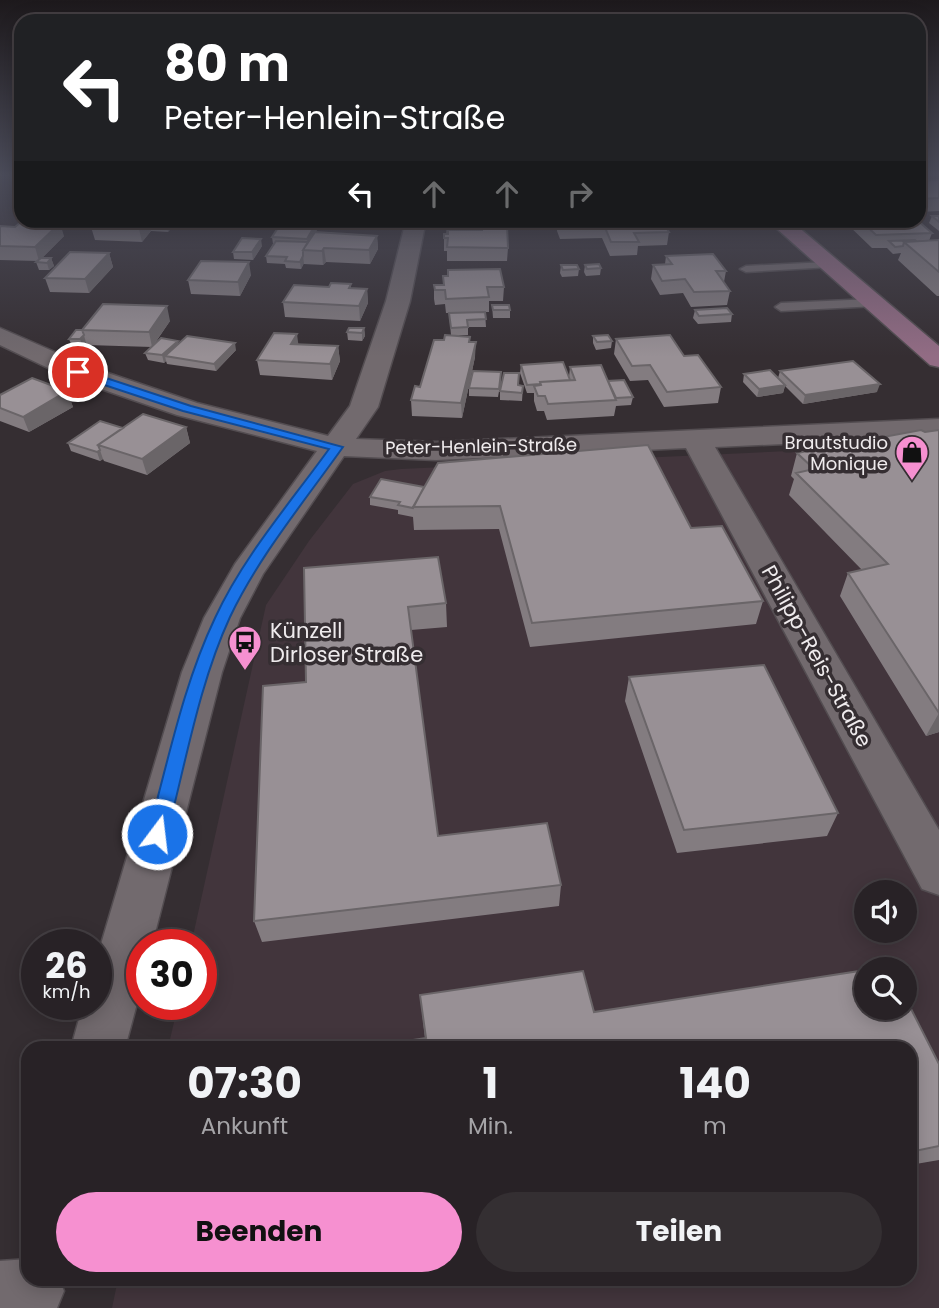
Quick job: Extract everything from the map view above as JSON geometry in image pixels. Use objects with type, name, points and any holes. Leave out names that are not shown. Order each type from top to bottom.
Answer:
[{"type":"main road","points":[[793,235],[939,359]]},
{"type":"street","points":[[100,1041],[201,673],[222,618],[254,562],[365,407],[398,301],[413,235]]},
{"type":"street","name":"Peter-Henlein-Straße","points":[[0,336],[78,372],[175,405],[337,447],[436,451],[939,428]]},
{"type":"street","name":"Philipp-Reis-Straße","points":[[695,438],[939,874]]},
{"type":"lane","points":[[746,269],[827,265]]},
{"type":"lane","points":[[781,307],[872,303]]},
{"type":"shaded area","points":[[939,444],[939,1308],[112,1308],[117,1286],[917,1286],[917,1041],[170,1041],[175,1020],[217,1020],[217,929],[195,929],[266,605],[309,541],[353,484],[385,471],[401,469]]},
{"type":"building","points":[[0,235],[47,235],[35,247],[0,246]]},
{"type":"building","points":[[273,235],[309,235],[307,239],[272,237]]},
{"type":"building","points":[[313,235],[377,236],[369,250],[303,250]]},
{"type":"building","points":[[444,235],[507,235],[508,248],[447,247],[448,238],[444,238]]},
{"type":"building","points":[[608,235],[635,235],[639,242],[611,242]]},
{"type":"building","points":[[242,238],[261,239],[252,252],[233,252]]},
{"type":"building","points":[[915,240],[895,247],[889,241]]},
{"type":"building","points":[[939,240],[939,272],[904,242]]},
{"type":"building","points":[[276,241],[308,242],[300,262],[285,261],[287,257],[266,256]]},
{"type":"building","points":[[70,252],[109,253],[85,279],[45,278]]},
{"type":"building","points":[[713,254],[726,271],[716,271],[730,291],[694,292],[685,279],[662,281],[653,265],[672,264],[666,256]]},
{"type":"building","points":[[41,258],[51,258],[47,263],[36,262]]},
{"type":"building","points":[[201,261],[249,262],[238,282],[188,280]]},
{"type":"building","points":[[599,264],[601,268],[587,269],[585,265]]},
{"type":"building","points":[[561,265],[577,265],[579,269],[563,270]]},
{"type":"building","points":[[500,269],[504,287],[487,287],[489,297],[446,299],[445,290],[435,290],[434,285],[444,285],[443,276],[448,276],[448,270]]},
{"type":"building","points":[[331,283],[351,284],[349,288],[367,289],[359,306],[283,302],[294,285],[329,287]]},
{"type":"building","points":[[103,304],[167,306],[149,332],[82,330]]},
{"type":"building","points":[[492,305],[509,305],[510,310],[493,310]]},
{"type":"building","points":[[727,308],[732,314],[699,316],[695,310]]},
{"type":"building","points":[[485,312],[486,319],[467,320],[468,327],[451,328],[449,313]]},
{"type":"building","points":[[349,328],[364,328],[362,333],[347,332]]},
{"type":"building","points":[[76,330],[82,330],[84,335],[80,339],[69,339]]},
{"type":"building","points":[[274,333],[297,334],[291,344],[338,346],[330,364],[257,360]]},
{"type":"building","points":[[445,335],[470,337],[469,342],[476,342],[461,403],[411,400],[415,386],[420,387],[434,340],[444,340]]},
{"type":"building","points":[[608,335],[612,341],[597,342],[593,336]]},
{"type":"building","points":[[670,335],[684,356],[698,355],[721,387],[667,392],[650,365],[632,366],[616,339]]},
{"type":"building","points":[[187,336],[235,343],[214,364],[165,356]]},
{"type":"building","points":[[161,338],[178,341],[162,355],[145,353]]},
{"type":"building","points":[[853,361],[880,384],[805,395],[780,371]]},
{"type":"building","points":[[563,362],[570,380],[527,385],[521,365]]},
{"type":"building","points":[[601,365],[616,400],[548,404],[545,396],[538,396],[534,386],[541,385],[540,382],[575,380],[570,367]]},
{"type":"building","points":[[770,370],[785,385],[759,389],[744,374]]},
{"type":"building","points":[[473,371],[501,372],[499,389],[469,388]]},
{"type":"building","points":[[504,373],[519,373],[518,385],[523,386],[522,393],[500,391]]},
{"type":"building","points":[[32,378],[67,391],[23,417],[0,408],[0,395]]},
{"type":"building","points":[[624,380],[633,397],[616,398],[608,381]]},
{"type":"building","points":[[143,414],[186,427],[142,459],[98,445]]},
{"type":"building","points":[[100,421],[123,428],[98,445],[100,450],[97,452],[68,443]]},
{"type":"building","points":[[921,430],[939,430],[939,713],[848,573],[888,564],[796,473],[814,469],[797,453]]},
{"type":"building","points":[[648,445],[691,528],[722,526],[763,601],[532,623],[500,506],[413,507],[438,463]]},
{"type":"building","points":[[381,479],[424,487],[413,508],[398,505],[400,502],[370,497]]},
{"type":"building","points":[[438,557],[446,603],[408,607],[438,836],[547,823],[561,885],[254,921],[263,686],[306,682],[304,568]]},
{"type":"building","points":[[764,665],[838,813],[684,830],[629,677]]},
{"type":"building","points":[[583,971],[594,1012],[854,972],[854,1020],[917,1020],[939,1064],[939,1146],[917,1151],[917,1041],[406,1041],[426,1038],[420,995]]},
{"type":"place","name":"Brautstudio Monique","points":[[912,482]]},
{"type":"place","name":"Künzell Dirloser Straße","points":[[245,672]]},
{"type":"route","points":[[78,372],[187,409],[337,447],[247,572],[222,618],[201,673],[157,834]]}]
